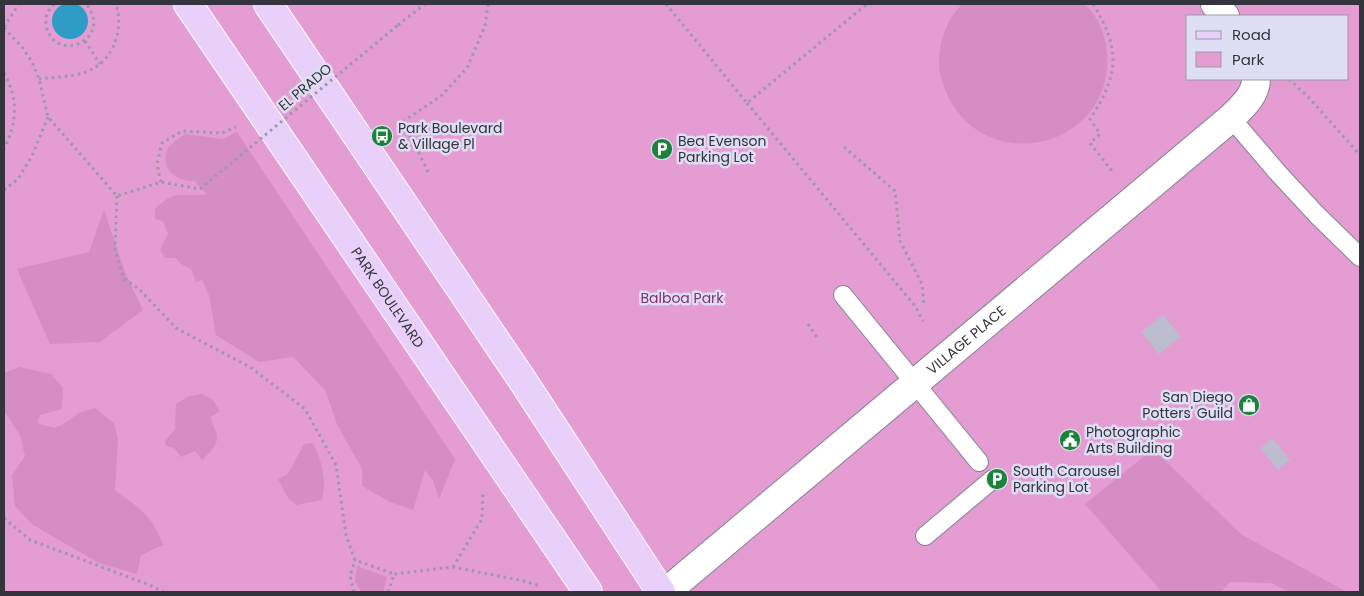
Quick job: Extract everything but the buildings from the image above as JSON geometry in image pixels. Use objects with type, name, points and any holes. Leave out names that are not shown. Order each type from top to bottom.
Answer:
[{"type":"main road","name":"PARK BOULEVARD","points":[[188,4],[588,592]]},
{"type":"main road","points":[[268,4],[521,378],[661,592]]},
{"type":"street","points":[[1215,4],[1224,15]]},
{"type":"street","name":"VILLAGE PLACE","points":[[666,592],[1232,118],[1246,104],[1256,85],[1256,80]]},
{"type":"lane","points":[[1232,118],[1279,174],[1360,257]]},
{"type":"lane","points":[[843,295],[979,462]]},
{"type":"lane","points":[[924,536],[993,479]]},
{"type":"path","points":[[19,4],[4,28],[22,47],[32,62],[39,79],[48,117],[117,196],[114,251],[124,279],[138,289],[176,328],[250,367],[305,409],[336,465],[346,535],[355,560],[350,576],[354,592]]},
{"type":"path","points":[[54,4],[46,14],[45,22],[50,37],[56,42],[70,46],[85,41],[91,35],[94,27],[94,18],[92,10],[86,4]]},
{"type":"path","points":[[39,79],[86,72],[100,64],[111,52],[118,37],[119,21],[116,4]]},
{"type":"path","name":"EL PRADO","points":[[161,182],[200,189],[425,4]]},
{"type":"path","points":[[428,172],[412,139],[401,123],[441,96],[467,68],[485,26],[488,4]]},
{"type":"path","points":[[666,4],[911,300],[923,321]]},
{"type":"path","points":[[747,103],[867,4]]},
{"type":"path","points":[[1093,4],[1105,23],[1113,49],[1112,72],[1104,97],[1090,119],[1100,134],[1090,143],[1112,170]]},
{"type":"path","points":[[85,41],[100,64]]},
{"type":"path","points":[[4,73],[11,86],[15,108],[12,132],[4,149]]},
{"type":"path","points":[[1290,80],[1310,99],[1360,155]]},
{"type":"path","points":[[4,190],[18,179],[32,156],[48,117]]},
{"type":"path","points":[[117,196],[161,182],[157,164],[162,143],[182,131],[222,133],[240,125]]},
{"type":"path","points":[[844,147],[895,191],[900,241],[922,284],[924,306]]},
{"type":"path","points":[[808,324],[818,339]]},
{"type":"path","points":[[453,567],[482,518],[483,492]]},
{"type":"path","points":[[4,518],[30,540],[164,592]]},
{"type":"path","points":[[355,560],[394,574],[453,567],[540,586]]},
{"type":"path","points":[[388,592],[394,574]]},
{"type":"green space","name":"Balboa Park","points":[[4,4],[1360,4],[1360,592],[4,592]]},
{"type":"shaded area","points":[[962,4],[1085,4],[1101,28],[1107,55],[1103,88],[1088,114],[1066,133],[1038,142],[1009,143],[982,133],[958,113],[942,81],[939,61],[945,30]]},
{"type":"shaded area","points":[[237,132],[455,459],[439,499],[433,480],[425,470],[413,510],[390,502],[362,486],[362,469],[337,424],[325,390],[293,357],[259,362],[216,335],[209,295],[202,280],[196,282],[191,269],[181,264],[176,258],[165,258],[160,250],[168,234],[163,221],[155,219],[155,209],[162,202],[174,196],[206,194],[195,181],[183,180],[169,170],[165,159],[169,147],[185,134],[223,139]]},
{"type":"shaded area","points":[[104,210],[125,272],[143,310],[100,342],[50,344],[17,269],[89,252]]},
{"type":"shaded area","points":[[19,367],[51,374],[63,388],[62,409],[40,415],[37,423],[54,428],[62,425],[79,413],[95,408],[114,423],[118,440],[115,490],[144,513],[154,526],[163,545],[141,555],[137,574],[99,563],[33,525],[15,506],[12,475],[25,456],[20,435],[4,411],[4,373]]},
{"type":"shaded area","points":[[202,394],[213,400],[220,411],[211,417],[217,441],[202,460],[195,451],[181,457],[174,448],[166,446],[165,441],[175,429],[176,404],[189,396]]},
{"type":"shaded area","points":[[313,443],[323,471],[322,500],[296,505],[288,498],[278,479],[288,474],[304,444]]},
{"type":"shaded area","points":[[1153,449],[1242,535],[1347,592],[1289,592],[1271,583],[1230,582],[1221,592],[1162,592],[1085,504]]},
{"type":"shaded area","points":[[357,566],[387,577],[383,592],[362,592],[355,582]]},
{"type":"water","points":[[70,3],[82,9],[88,21],[82,33],[70,39],[58,33],[52,21],[58,9]]},
{"type":"tunnel","points":[[1150,343],[1178,321]]},
{"type":"tunnel","points":[[1269,459],[1281,449]]},
{"type":"place","name":"Park Boulevard & Village Pl","points":[[382,136]]},
{"type":"place","name":"Bea Evenson Parking Lot","points":[[662,149]]},
{"type":"place","name":"San Diego Potters' Guild","points":[[1249,405]]},
{"type":"place","name":"Photographic Arts Building","points":[[1070,440]]},
{"type":"place","name":"South Carousel Parking Lot","points":[[997,479]]}]
